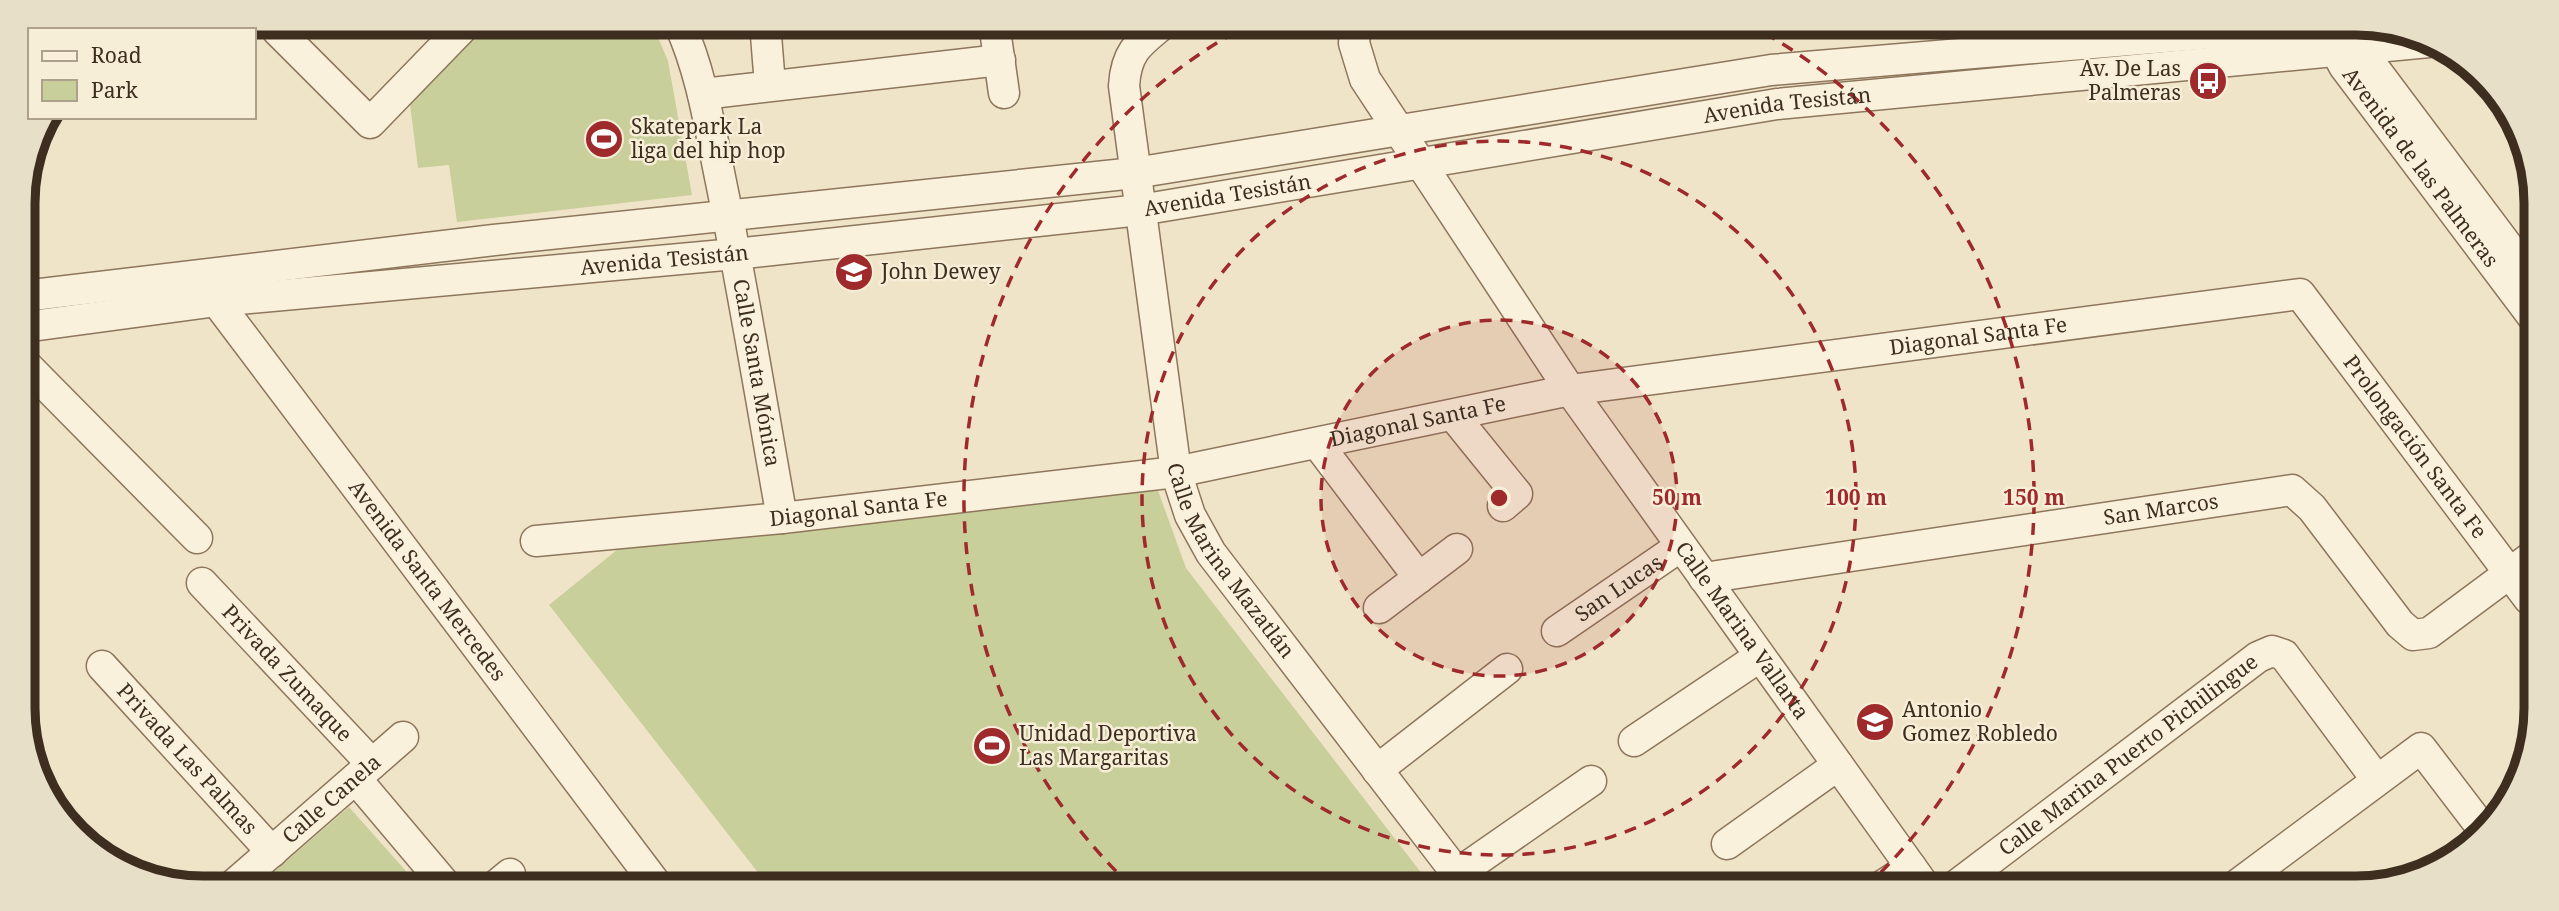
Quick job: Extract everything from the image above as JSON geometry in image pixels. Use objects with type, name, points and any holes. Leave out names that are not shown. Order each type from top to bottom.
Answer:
[{"type":"street","points":[[288,35],[370,123],[455,35]]},
{"type":"street","name":"Calle Santa Mónica","points":[[684,35],[703,94],[728,216],[782,518]]},
{"type":"street","points":[[766,35],[770,85]]},
{"type":"street","points":[[996,35],[1004,93]]},
{"type":"street","name":"Calle Marina Mazatlán","points":[[1149,35],[1135,46],[1125,66],[1124,86],[1176,472],[1190,515],[1211,553],[1458,876]]},
{"type":"street","name":"Calle Marina Vallarta","points":[[1355,35],[1354,43],[1365,79],[1570,390],[1917,876]]},
{"type":"street","name":"Avenida Tesistán","points":[[35,296],[197,274],[1135,173],[1771,70],[2315,35]]},
{"type":"street","name":"Avenida Tesistán","points":[[35,326],[217,301],[735,254],[1140,210],[1777,104],[2330,35]]},
{"type":"street","name":"Avenida de las Palmeras","points":[[2346,35],[2344,66],[2524,305]]},
{"type":"street","name":"Avenida de las Palmeras","points":[[2348,35],[2524,268]]},
{"type":"street","points":[[703,94],[1000,61]]},
{"type":"street","name":"Avenida Santa Mercedes","points":[[197,274],[650,876]]},
{"type":"street","name":"Diagonal Santa Fe","points":[[537,541],[782,518],[1176,472],[1570,390],[2300,294]]},
{"type":"street","name":"Prolongación Santa Fe","points":[[2300,294],[2519,565],[2524,582]]},
{"type":"street","points":[[35,374],[197,538]]},
{"type":"street","points":[[1454,415],[1517,494],[1503,506]]},
{"type":"street","points":[[1317,443],[1419,578]]},
{"type":"street","name":"San Marcos","points":[[1704,578],[2292,491],[2312,508],[2400,624],[2413,635],[2429,634],[2519,565]]},
{"type":"street","name":"San Lucas","points":[[1557,631],[1681,546]]},
{"type":"street","points":[[1379,608],[1457,549]]},
{"type":"street","name":"Privada Zumaque","points":[[202,583],[364,771],[439,876]]},
{"type":"street","name":"Calle Marina Puerto Pichilingue","points":[[1969,876],[2258,657],[2272,650],[2284,655],[2378,779]]},
{"type":"street","points":[[1634,741],[1759,657]]},
{"type":"street","name":"Privada Las Palmas","points":[[102,666],[272,852]]},
{"type":"street","points":[[1377,770],[1507,669]]},
{"type":"street","name":"Calle Canela","points":[[244,876],[402,737]]},
{"type":"street","points":[[2249,876],[2421,748],[2479,822]]},
{"type":"street","points":[[1727,844],[1838,765]]},
{"type":"street","points":[[1468,876],[1591,781]]},
{"type":"green space","points":[[468,35],[657,35],[668,61],[692,195],[457,222],[449,165],[418,168],[409,96]]},
{"type":"green space","name":"Unidad Deportiva Las Margaritas","points":[[1156,485],[1186,568],[1424,876],[761,876],[549,605],[623,545]]},
{"type":"green space","points":[[349,807],[410,876],[269,876]]},
{"type":"place","name":"Av. De Las Palmeras","points":[[2208,81]]},
{"type":"place","name":"Skatepark La liga del hip hop","points":[[604,139]]},
{"type":"place","name":"John Dewey","points":[[854,272]]},
{"type":"place","name":"Antonio Gomez Robledo","points":[[1875,722]]},
{"type":"place","name":"Unidad Deportiva Las Margaritas","points":[[992,746]]}]
